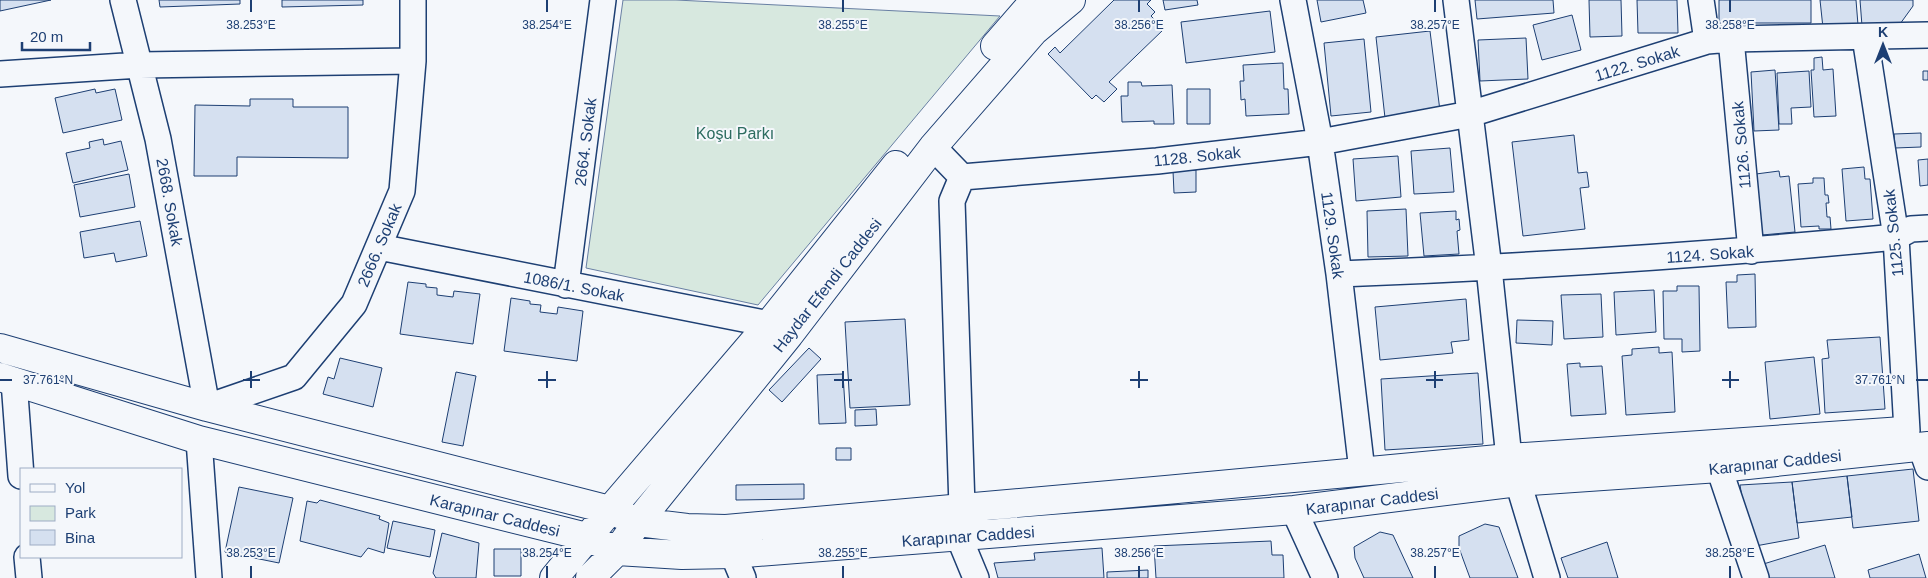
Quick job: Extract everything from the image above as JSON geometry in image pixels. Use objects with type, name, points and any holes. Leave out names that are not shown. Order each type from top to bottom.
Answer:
[{"type":"main road","name":"Haydar Efendi Caddesi","points":[[554,578],[769,324],[932,119],[1035,0]]},
{"type":"main road","name":"Haydar Efendi Caddesi","points":[[590,578],[617,551],[933,148],[1034,31],[1071,0]]},
{"type":"main road","name":"Karapınar Caddesi","points":[[0,348],[207,407],[610,510],[638,522],[687,528],[726,529],[1362,471],[1718,468],[1922,444]]},
{"type":"main road","name":"Karapınar Caddesi","points":[[7,379],[199,440],[587,537],[617,551],[682,555],[738,566],[960,537],[1294,510],[1514,470],[1922,444]]},
{"type":"street","name":"2668. Sokak","points":[[123,0],[158,139],[207,407]]},
{"type":"street","name":"2666. Sokak","points":[[207,407],[294,377],[354,304],[402,191],[413,61],[413,0]]},
{"type":"street","name":"2664. Sokak","points":[[566,285],[603,0]]},
{"type":"street","name":"1129. Sokak","points":[[1293,0],[1320,142],[1339,274],[1362,471]]},
{"type":"street","points":[[1456,0],[1514,470],[1547,578]]},
{"type":"street","name":"1126. Sokak","points":[[1702,0],[1719,40],[1751,252]]},
{"type":"street","name":"1122. Sokak","points":[[1470,114],[1719,40],[1928,35]]},
{"type":"street","name":"1125. Sokak","points":[[1865,37],[1896,237],[1922,444]]},
{"type":"street","points":[[0,74],[140,65],[413,61]]},
{"type":"street","name":"1128. Sokak","points":[[962,176],[1157,161],[1320,142],[1470,114]]},
{"type":"street","points":[[933,148],[962,176],[952,201],[962,507]]},
{"type":"street","name":"1124. Sokak","points":[[1339,274],[1489,268],[1751,252],[1896,237],[1911,229],[1928,228]]},
{"type":"street","name":"1086/1. Sokak","points":[[378,247],[769,324]]},
{"type":"street","points":[[7,379],[20,469]]},
{"type":"street","points":[[199,440],[209,578]]},
{"type":"street","points":[[1718,468],[1756,578]]},
{"type":"street","points":[[1294,510],[1325,578]]},
{"type":"street","points":[[960,537],[976,578]]},
{"type":"street","points":[[27,558],[29,578]]},
{"type":"green space","name":"Koşu Parkı","points":[[623,0],[676,0],[1000,16],[758,305],[586,268]]},
{"type":"building","points":[[0,0],[51,0],[0,11]]},
{"type":"building","points":[[159,0],[240,0],[240,4],[160,7]]},
{"type":"building","points":[[282,0],[363,0],[363,5],[282,7]]},
{"type":"building","points":[[1114,0],[1151,0],[1147,4],[1155,12],[1151,16],[1164,29],[1109,82],[1117,89],[1104,102],[1096,95],[1092,99],[1048,54],[1055,47],[1060,53]]},
{"type":"building","points":[[1163,0],[1197,0],[1198,5],[1165,10]]},
{"type":"building","points":[[1317,0],[1363,0],[1366,13],[1321,22]]},
{"type":"building","points":[[1475,0],[1553,0],[1554,13],[1477,19]]},
{"type":"building","points":[[1589,0],[1621,0],[1622,36],[1590,37]]},
{"type":"building","points":[[1637,0],[1677,0],[1678,33],[1638,33]]},
{"type":"building","points":[[1719,0],[1811,0],[1811,23],[1719,23]]},
{"type":"building","points":[[1820,0],[1856,0],[1858,25],[1823,28]]},
{"type":"building","points":[[1860,0],[1913,0],[1913,6],[1900,24],[1862,26]]},
{"type":"building","points":[[1270,11],[1275,52],[1186,63],[1181,22]]},
{"type":"building","points":[[1572,15],[1581,50],[1542,60],[1533,25]]},
{"type":"building","points":[[1430,31],[1440,111],[1385,118],[1376,37]]},
{"type":"building","points":[[1526,38],[1528,79],[1480,81],[1478,40]]},
{"type":"building","points":[[1364,39],[1371,112],[1331,116],[1324,43]]},
{"type":"building","points":[[1822,57],[1823,70],[1833,69],[1836,116],[1814,117],[1811,70],[1814,70],[1814,58]]},
{"type":"building","points":[[1283,63],[1284,89],[1288,89],[1289,114],[1246,116],[1245,99],[1241,100],[1240,81],[1244,81],[1243,65]]},
{"type":"building","points":[[1775,70],[1779,130],[1754,131],[1751,72]]},
{"type":"building","points":[[1809,71],[1811,107],[1791,108],[1792,124],[1779,124],[1777,73]]},
{"type":"building","points":[[1923,71],[1928,71],[1928,80],[1923,80]]},
{"type":"building","points":[[1128,82],[1141,82],[1142,86],[1172,85],[1174,124],[1154,124],[1154,121],[1122,122],[1121,96],[1128,96]]},
{"type":"building","points":[[95,89],[96,93],[115,89],[122,120],[63,133],[55,98]]},
{"type":"building","points":[[1187,89],[1210,89],[1210,124],[1187,124]]},
{"type":"building","points":[[250,99],[293,99],[293,107],[348,107],[348,158],[237,157],[237,176],[194,176],[195,105],[250,106]]},
{"type":"building","points":[[1921,133],[1921,147],[1895,148],[1894,134]]},
{"type":"building","points":[[1574,135],[1578,173],[1587,172],[1589,187],[1580,188],[1585,229],[1523,236],[1512,142]]},
{"type":"building","points":[[103,139],[104,145],[121,141],[128,170],[73,183],[66,153],[90,148],[89,142]]},
{"type":"building","points":[[1450,148],[1454,192],[1414,194],[1411,151]]},
{"type":"building","points":[[1398,156],[1401,197],[1356,201],[1353,159]]},
{"type":"building","points":[[1928,159],[1928,185],[1920,186],[1918,160]]},
{"type":"building","points":[[1864,167],[1865,179],[1870,179],[1873,219],[1846,221],[1842,169]]},
{"type":"building","points":[[1196,170],[1196,192],[1174,193],[1173,171]]},
{"type":"building","points":[[1779,171],[1780,177],[1789,176],[1795,232],[1762,235],[1756,174]]},
{"type":"building","points":[[129,174],[135,207],[80,217],[74,185]]},
{"type":"building","points":[[1813,178],[1824,178],[1825,195],[1828,195],[1829,203],[1826,203],[1827,217],[1830,217],[1831,229],[1819,229],[1819,226],[1801,227],[1798,184],[1813,183]]},
{"type":"building","points":[[1406,209],[1408,256],[1368,257],[1367,211]]},
{"type":"building","points":[[1456,211],[1456,220],[1459,219],[1460,230],[1457,231],[1459,254],[1424,256],[1420,213]]},
{"type":"building","points":[[140,221],[147,256],[116,262],[114,253],[84,258],[80,232]]},
{"type":"building","points":[[1755,274],[1756,327],[1728,328],[1726,282],[1737,282],[1737,275]]},
{"type":"building","points":[[408,282],[426,284],[426,287],[437,288],[437,295],[453,297],[454,291],[480,294],[473,344],[400,334]]},
{"type":"building","points":[[1677,286],[1699,286],[1700,351],[1682,352],[1682,339],[1664,339],[1663,291],[1677,291]]},
{"type":"building","points":[[1654,290],[1656,332],[1616,335],[1614,292]]},
{"type":"building","points":[[1601,294],[1603,337],[1564,339],[1561,295]]},
{"type":"building","points":[[511,298],[530,301],[530,304],[541,305],[540,312],[557,314],[558,307],[583,311],[577,361],[504,351]]},
{"type":"building","points":[[1466,299],[1469,340],[1451,342],[1453,353],[1380,360],[1375,307]]},
{"type":"building","points":[[905,319],[910,405],[850,408],[845,322]]},
{"type":"building","points":[[1517,320],[1553,321],[1552,345],[1516,343]]},
{"type":"building","points":[[1880,337],[1885,409],[1825,413],[1822,359],[1829,358],[1827,340]]},
{"type":"building","points":[[1659,347],[1659,353],[1672,352],[1675,412],[1626,415],[1622,356],[1632,355],[1632,349]]},
{"type":"building","points":[[809,348],[821,359],[782,402],[769,390]]},
{"type":"building","points":[[1814,357],[1820,414],[1770,419],[1765,362]]},
{"type":"building","points":[[340,358],[382,368],[373,407],[323,394],[328,377],[334,379]]},
{"type":"building","points":[[1580,363],[1580,367],[1602,366],[1606,414],[1571,416],[1567,364]]},
{"type":"building","points":[[456,372],[476,376],[463,446],[442,442]]},
{"type":"building","points":[[1478,373],[1483,444],[1385,450],[1381,379]]},
{"type":"building","points":[[843,374],[846,423],[819,424],[817,375]]},
{"type":"building","points":[[876,409],[877,425],[855,426],[855,410]]},
{"type":"building","points":[[836,448],[851,448],[851,460],[836,460]]},
{"type":"building","points":[[1913,469],[1919,521],[1853,528],[1847,476]]},
{"type":"building","points":[[1847,476],[1852,517],[1797,523],[1792,482]]},
{"type":"building","points":[[1792,482],[1799,538],[1750,547],[1740,485]]},
{"type":"building","points":[[804,484],[804,499],[736,500],[736,485]]},
{"type":"building","points":[[239,487],[293,498],[279,563],[225,552]]},
{"type":"building","points":[[320,500],[380,516],[379,519],[389,523],[384,553],[368,548],[361,557],[300,541],[307,501],[317,503]]},
{"type":"building","points":[[393,521],[435,530],[430,557],[387,548]]},
{"type":"building","points":[[1485,524],[1499,527],[1518,578],[1470,578],[1459,548],[1459,536]]},
{"type":"building","points":[[1380,532],[1393,535],[1413,578],[1364,578],[1355,558],[1354,547]]},
{"type":"building","points":[[442,533],[479,543],[476,578],[436,578],[433,573]]},
{"type":"building","points":[[1271,541],[1272,555],[1283,555],[1284,578],[1156,578],[1154,546]]},
{"type":"building","points":[[1607,542],[1618,578],[1568,578],[1561,558]]},
{"type":"building","points":[[1825,545],[1835,578],[1760,578],[1757,566]]},
{"type":"building","points":[[1102,548],[1104,578],[998,578],[994,563],[1035,560],[1034,553]]},
{"type":"building","points":[[494,549],[521,549],[521,576],[494,576]]},
{"type":"building","points":[[1919,554],[1926,578],[1870,578],[1868,570]]},
{"type":"building","points":[[1148,570],[1148,578],[1107,578],[1107,572]]}]
